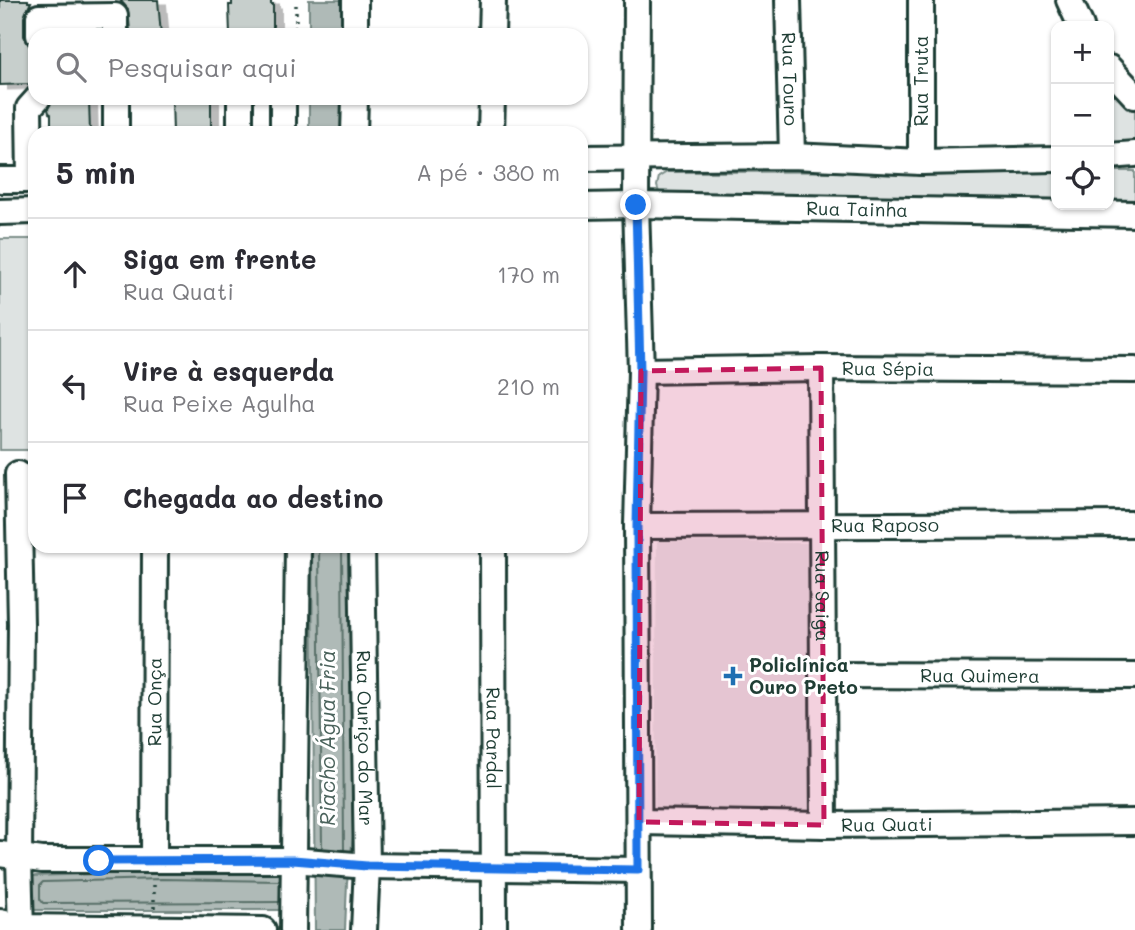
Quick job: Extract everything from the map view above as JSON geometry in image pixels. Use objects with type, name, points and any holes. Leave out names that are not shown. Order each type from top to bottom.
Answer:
[{"type":"street","points":[[355,0],[355,28]]},
{"type":"street","points":[[492,28],[493,0]]},
{"type":"street","points":[[637,0],[636,205],[640,371],[637,526],[639,930]]},
{"type":"street","name":"Rua Touro","points":[[789,0],[792,156]]},
{"type":"street","name":"Rua Truta","points":[[921,162],[922,0]]},
{"type":"street","points":[[1065,21],[1067,0]]},
{"type":"street","points":[[1067,0],[1078,21]]},
{"type":"street","points":[[39,28],[39,18],[115,16],[115,28]]},
{"type":"street","points":[[1114,73],[1135,96]]},
{"type":"street","points":[[30,126],[29,108],[32,105]]},
{"type":"street","points":[[116,105],[116,126]]},
{"type":"street","points":[[240,105],[240,126]]},
{"type":"street","points":[[283,105],[283,126]]},
{"type":"street","points":[[354,126],[355,105]]},
{"type":"street","points":[[491,126],[492,105]]},
{"type":"street","points":[[1114,156],[1135,154]]},
{"type":"street","points":[[588,158],[792,156],[921,162],[1051,159]]},
{"type":"street","points":[[0,180],[28,180]]},
{"type":"street","name":"Rua Tainha","points":[[588,206],[1135,214]]},
{"type":"street","points":[[0,212],[28,211]]},
{"type":"street","name":"Rua Sépia","points":[[640,371],[821,368],[1135,370]]},
{"type":"street","name":"Rua Saiga","points":[[821,368],[824,825]]},
{"type":"street","points":[[18,473],[22,624],[9,856],[15,927],[154,923],[263,930]]},
{"type":"street","name":"Rua Raposo","points":[[637,526],[1135,524]]},
{"type":"street","name":"Rua Onça","points":[[154,866],[155,553]]},
{"type":"street","points":[[294,920],[298,553]]},
{"type":"street","name":"Rua Ouriço do Mar","points":[[362,553],[361,866],[364,930]]},
{"type":"street","name":"Rua Pardal","points":[[493,553],[494,930]]},
{"type":"street","name":"Rua Quimera","points":[[822,675],[1135,676]]},
{"type":"street","name":"Rua Quati","points":[[639,822],[824,825],[1135,822]]},
{"type":"street","points":[[9,856],[154,866],[296,861],[494,870],[638,870]]},
{"type":"path","points":[[296,0],[296,28]]},
{"type":"path","points":[[154,866],[154,923]]},
{"type":"highlighted area","points":[[821,368],[824,825],[639,822],[641,371]]},
{"type":"shaded area","points":[[1114,80],[1135,105],[1135,149],[1114,151]]},
{"type":"shaded area","points":[[1051,171],[1051,210],[660,196],[657,186],[659,177],[667,172]]},
{"type":"shaded area","points":[[1114,171],[1135,171],[1135,213],[1051,210],[1114,210]]},
{"type":"shaded area","points":[[0,239],[28,239],[28,450],[0,450]]},
{"type":"shaded area","name":"Policlínica Ouro Preto","points":[[657,541],[812,543],[809,811],[655,810]]},
{"type":"water","points":[[309,0],[343,0],[343,28],[309,28]]},
{"type":"water","points":[[309,105],[343,105],[342,126],[309,126]]},
{"type":"water","name":"Riacho Água Fria","points":[[312,553],[349,553],[353,837],[345,930],[315,930]]},
{"type":"water","points":[[161,872],[288,873],[288,910],[32,910],[33,876]]},
{"type":"building","points":[[0,0],[28,0],[31,2],[24,17],[24,36],[28,43],[28,84],[0,85]]},
{"type":"building","points":[[120,0],[158,0],[160,28],[130,28],[128,9]]},
{"type":"building","points":[[232,0],[271,0],[273,28],[230,28],[229,5],[232,5]]},
{"type":"building","points":[[49,105],[89,105],[90,126],[51,126]]},
{"type":"building","points":[[172,105],[211,105],[211,126],[173,126]]},
{"type":"place","name":"Policlínica Ouro Preto","points":[[733,676]]},
{"type":"route","points":[[99,861],[293,860],[367,866],[494,870],[638,870],[637,526],[640,371],[636,205]]}]
